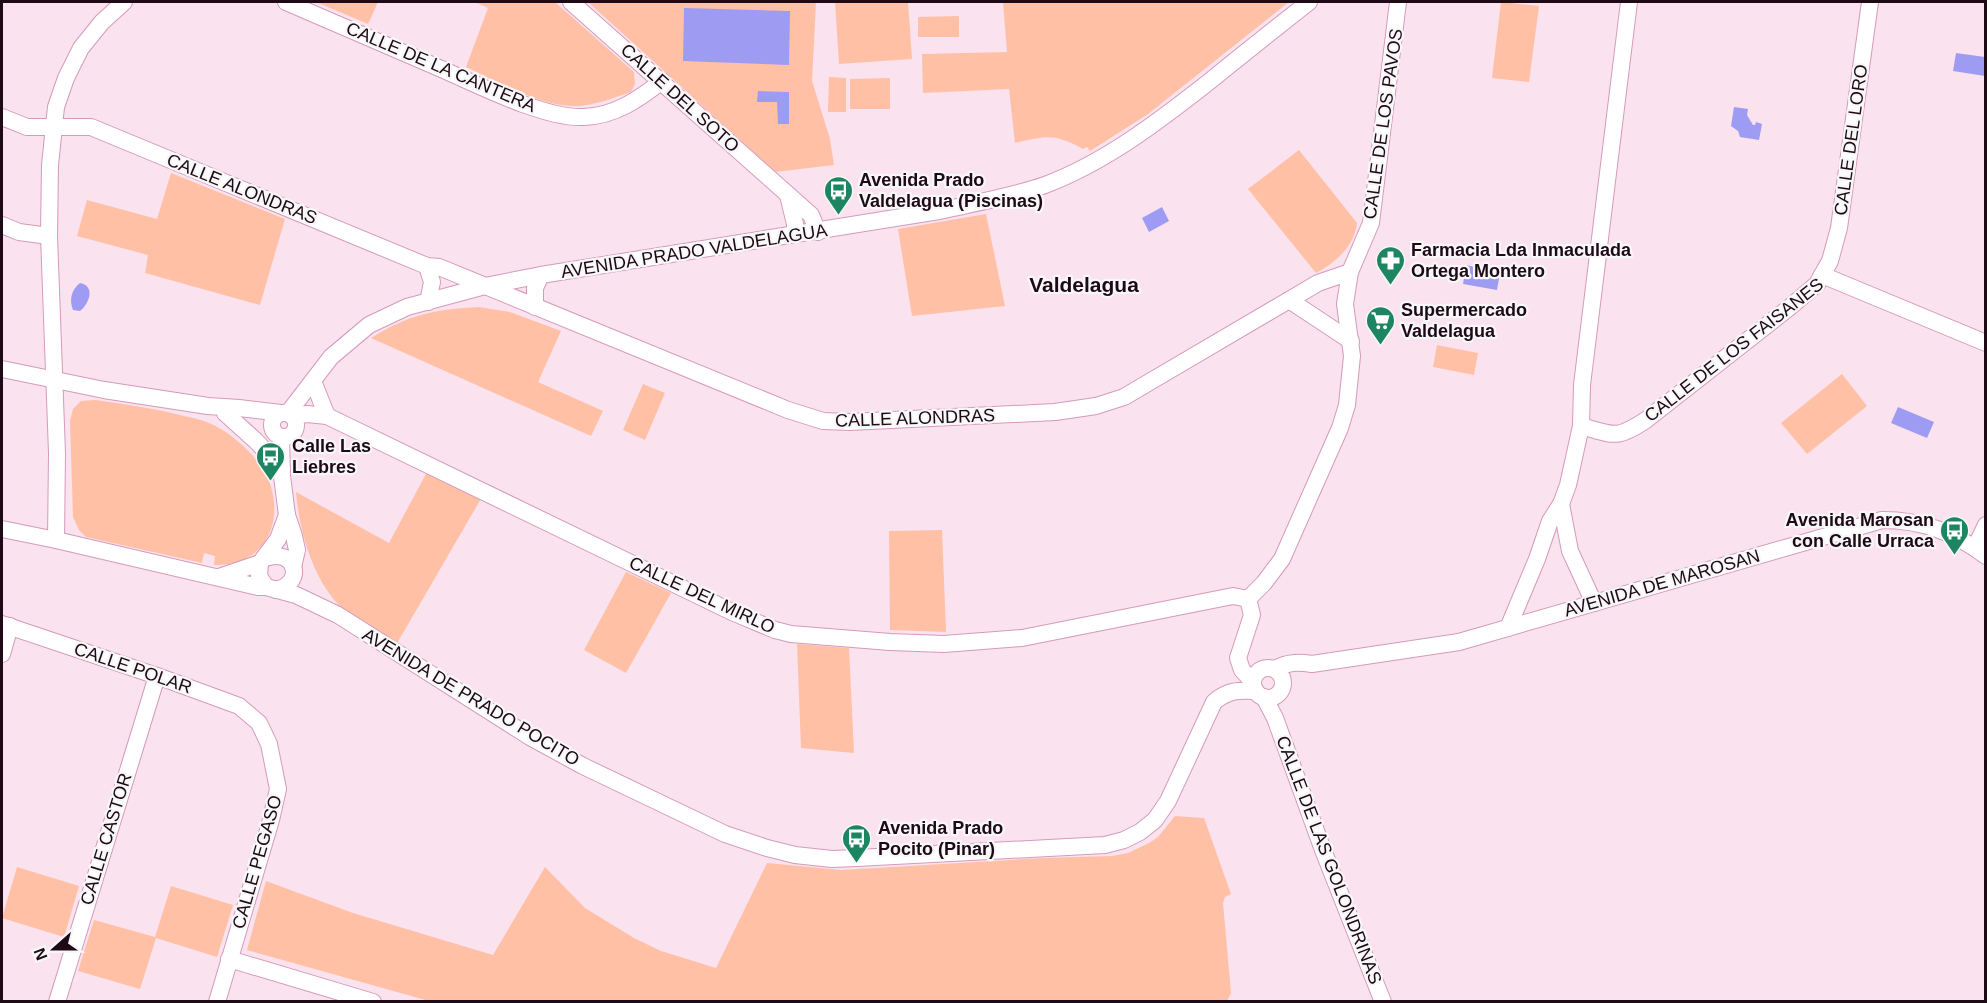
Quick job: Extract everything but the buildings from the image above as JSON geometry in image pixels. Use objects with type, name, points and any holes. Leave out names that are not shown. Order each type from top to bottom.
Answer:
[{"type":"street","points":[[56,540],[57,453],[49,236],[53,128],[56,107],[66,78],[81,48],[102,22],[124,2]]},
{"type":"street","name":"CALLE DE LA CANTERA","points":[[286,2],[506,97],[555,114],[584,117],[613,112],[639,100],[662,81]]},
{"type":"street","name":"CALLE DEL SOTO","points":[[571,2],[811,214],[818,232]]},
{"type":"street","name":"AVENIDA PRADO VALDELAGUA","points":[[278,435],[289,437],[295,432],[297,425],[287,414],[331,357],[369,324],[394,312],[485,286],[939,211],[998,198],[1045,184],[1129,142],[1158,122],[1309,2]]},
{"type":"street","name":"CALLE DE LOS PAVOS","points":[[1248,598],[1264,583],[1282,559],[1340,428],[1347,405],[1351,341],[1345,304],[1350,273],[1371,223],[1398,2]]},
{"type":"street","points":[[1508,628],[1550,521],[1561,504],[1568,485],[1581,426],[1582,385],[1629,2]]},
{"type":"street","name":"CALLE DEL LORO","points":[[1822,275],[1830,261],[1839,228],[1870,2]]},
{"type":"street","name":"CALLE ALONDRAS","points":[[2,117],[27,127],[91,127],[427,266],[439,267],[788,410],[831,423],[1055,412],[1096,406],[1124,397],[1318,283],[1350,273]]},
{"type":"street","points":[[788,195],[795,234]]},
{"type":"street","points":[[2,225],[19,232],[49,236]]},
{"type":"street","points":[[427,266],[432,282],[428,302]]},
{"type":"street","points":[[535,307],[535,288],[541,275]]},
{"type":"street","name":"CALLE DE LOS FAISANES","points":[[1581,426],[1610,434],[1627,433],[1790,307],[1817,284],[1822,275],[1986,343]]},
{"type":"street","points":[[1289,300],[1351,341]]},
{"type":"street","points":[[2,369],[55,381],[208,406],[278,435],[287,515],[297,550],[294,575],[290,583],[284,588],[271,588],[259,576],[263,561],[278,539],[287,515]]},
{"type":"street","points":[[313,381],[327,416]]},
{"type":"street","name":"CALLE DEL MIRLO","points":[[208,406],[327,416],[732,612],[775,630],[791,634],[944,645],[972,644],[1022,638],[1233,597],[1248,598]]},
{"type":"street","points":[[225,413],[282,469]]},
{"type":"street","points":[[1561,504],[1569,545],[1594,603]]},
{"type":"street","name":"AVENIDA DE MAROSAN","points":[[1508,628],[1882,520],[1921,523],[1952,534],[1980,552]]},
{"type":"street","points":[[1980,552],[1986,525]]},
{"type":"street","name":"AVENIDA DE PRADO POCITO","points":[[2,529],[296,595],[338,615],[530,737],[583,765],[725,834],[795,855],[832,859],[1106,844],[1125,840],[1155,820],[1168,801],[1214,702],[1224,693],[1267,683],[1282,665],[1296,662],[1312,664],[1459,642],[1508,628]]},
{"type":"street","points":[[1542,542],[1558,541],[1569,545]]},
{"type":"street","points":[[218,578],[276,554],[287,558],[294,567]]},
{"type":"street","points":[[1248,598],[1252,615],[1238,658],[1242,670],[1267,683]]},
{"type":"street","points":[[2,654],[6,625]]},
{"type":"street","name":"CALLE POLAR","points":[[6,625],[239,706],[259,723]]},
{"type":"street","name":"CALLE CASTOR","points":[[57,1002],[157,676]]},
{"type":"street","name":"CALLE DE LAS GOLONDRINAS","points":[[1267,683],[1275,718],[1323,850],[1383,1002]]},
{"type":"street","name":"CALLE PEGASO","points":[[217,1002],[271,820],[278,789],[269,744],[259,723]]},
{"type":"street","points":[[229,959],[373,1002]]},
{"type":"shaded area","points":[[316,2],[378,2],[368,24]]},
{"type":"shaded area","points":[[475,2],[555,2],[634,72],[635,84],[631,92],[602,102],[571,106],[531,97],[466,67],[488,8]]},
{"type":"shaded area","points":[[588,2],[816,2],[812,81],[830,139],[834,165],[775,172]]},
{"type":"shaded area","points":[[835,2],[908,2],[912,59],[839,64]]},
{"type":"shaded area","points":[[1003,2],[1289,2],[1148,114],[1090,151],[1087,147],[1083,149],[1064,140],[1050,137],[1015,143],[1009,89],[923,93],[922,54],[1007,52]]},
{"type":"shaded area","points":[[1501,2],[1539,6],[1529,82],[1492,78]]},
{"type":"shaded area","points":[[684,8],[790,11],[789,65],[683,61]]},
{"type":"shaded area","points":[[959,16],[959,37],[918,37],[918,17]]},
{"type":"shaded area","points":[[1956,53],[1985,57],[1985,76],[1953,71]]},
{"type":"shaded area","points":[[829,77],[846,78],[846,112],[828,112]]},
{"type":"shaded area","points":[[890,78],[890,109],[850,109],[850,79]]},
{"type":"shaded area","points":[[758,91],[789,92],[789,124],[778,124],[777,102],[757,102]]},
{"type":"shaded area","points":[[1734,107],[1748,109],[1747,115],[1753,125],[1756,122],[1762,124],[1759,140],[1740,137],[1738,131],[1731,126]]},
{"type":"shaded area","points":[[1299,150],[1357,223],[1352,239],[1343,253],[1316,273],[1248,189]]},
{"type":"shaded area","points":[[171,173],[285,219],[260,305],[145,273],[148,255],[77,236],[87,200],[157,219]]},
{"type":"shaded area","points":[[1162,207],[1169,221],[1149,232],[1142,218]]},
{"type":"shaded area","points":[[986,214],[1005,306],[912,316],[898,229]]},
{"type":"shaded area","points":[[1466,265],[1500,273],[1497,290],[1463,284]]},
{"type":"shaded area","points":[[80,283],[88,288],[89,295],[80,311],[73,310],[71,299]]},
{"type":"shaded area","points":[[479,307],[510,312],[561,331],[538,382],[603,411],[591,436],[371,338],[397,324],[422,315],[449,309]]},
{"type":"shaded area","points":[[1437,345],[1478,353],[1474,375],[1433,367]]},
{"type":"shaded area","points":[[1842,374],[1867,406],[1807,454],[1781,423]]},
{"type":"shaded area","points":[[643,384],[665,393],[645,440],[623,430]]},
{"type":"shaded area","points":[[95,400],[148,408],[200,420],[226,432],[240,443],[263,469],[273,493],[272,524],[267,538],[258,550],[247,558],[232,564],[214,565],[215,556],[204,553],[202,563],[86,537],[79,530],[73,517],[70,421],[73,409],[81,401]]},
{"type":"shaded area","points":[[1898,407],[1934,422],[1927,438],[1891,423]]},
{"type":"shaded area","points":[[427,472],[482,497],[396,645],[342,608],[323,584],[304,538],[296,492],[389,543]]},
{"type":"shaded area","points":[[942,530],[946,632],[890,630],[889,531]]},
{"type":"shaded area","points":[[626,572],[671,593],[626,673],[584,650]]},
{"type":"shaded area","points":[[797,644],[849,648],[854,753],[801,748]]},
{"type":"shaded area","points":[[1175,816],[1204,818],[1231,894],[1225,897],[1223,903],[1231,993],[1227,1001],[429,1001],[247,950],[266,881],[353,913],[493,955],[545,867],[585,908],[634,938],[661,951],[716,968],[767,863],[841,870],[1112,856],[1128,853],[1149,843],[1158,837]]},
{"type":"shaded area","points":[[17,867],[79,886],[64,937],[2,918]]},
{"type":"shaded area","points":[[171,886],[233,905],[217,957],[156,938],[140,989],[78,971],[94,920],[155,937]]},
{"type":"place","name":"Avenida Prado Valdelagua (Piscinas)","points":[[838,216]]},
{"type":"place","name":"Farmacia Lda Inmaculada Ortega Montero","points":[[1390,286]]},
{"type":"place","name":"Supermercado Valdelagua","points":[[1380,346]]},
{"type":"place","name":"Calle Las Liebres","points":[[271,482]]},
{"type":"place","name":"Avenida Marosan con Calle Urraca","points":[[1955,556]]},
{"type":"place","name":"Avenida Prado Pocito (Pinar)","points":[[857,864]]},
{"type":"district","name":"Valdelagua","points":[[1084,284]]}]
